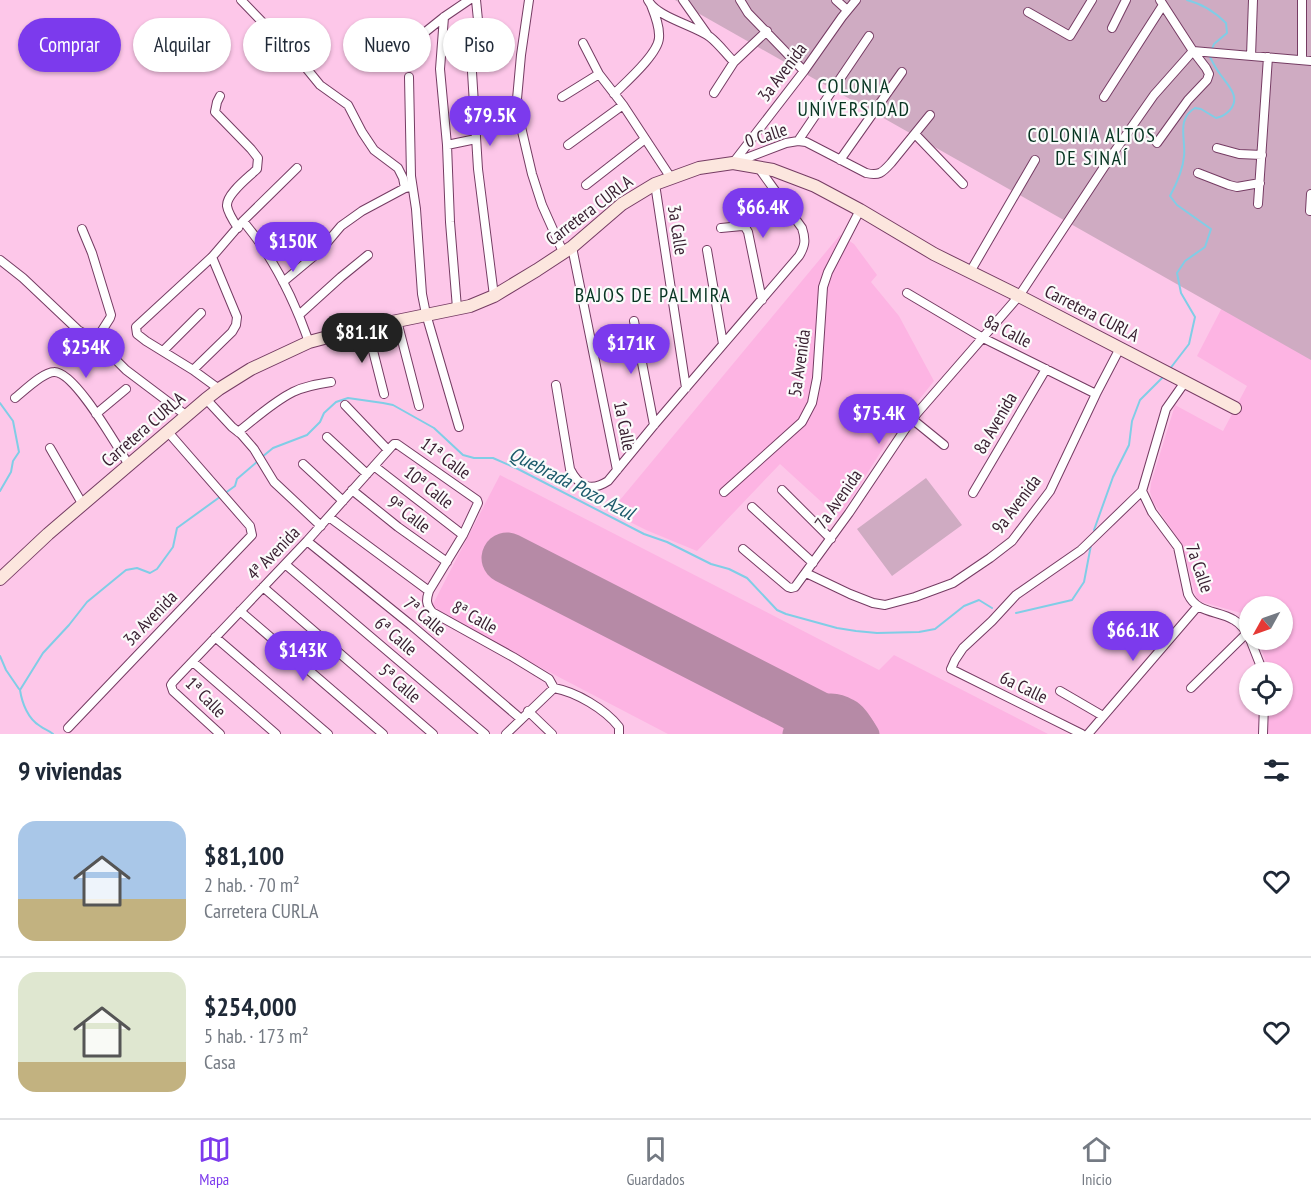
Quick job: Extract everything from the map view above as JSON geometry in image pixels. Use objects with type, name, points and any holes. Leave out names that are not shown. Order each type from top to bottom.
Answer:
[{"type":"main road","name":"Carretera CURLA","points":[[0,579],[48,534],[206,399],[251,369],[309,342],[367,327],[470,306],[494,296],[537,270],[567,249],[622,204],[655,184],[699,168],[733,163],[773,170],[815,186],[861,210],[934,254],[1235,408]]},
{"type":"street","points":[[241,0],[320,85],[348,105],[374,150],[398,168],[409,187],[416,209],[422,294],[426,314],[459,427]]},
{"type":"street","points":[[431,27],[469,0]]},
{"type":"street","points":[[476,0],[478,20],[472,72],[476,140],[494,296]]},
{"type":"street","name":"1a Calle","points":[[529,0],[520,55],[517,99],[521,127],[542,205],[567,249],[617,470]]},
{"type":"street","points":[[683,0],[709,36],[734,62]]},
{"type":"street","points":[[740,0],[748,13],[804,71]]},
{"type":"street","points":[[836,0],[847,10]]},
{"type":"street","name":"3a Avenida","points":[[733,163],[856,0]]},
{"type":"street","points":[[1028,12],[1070,36],[1092,0]]},
{"type":"street","points":[[1112,28],[1126,0]]},
{"type":"street","points":[[1251,56],[1253,0]]},
{"type":"street","points":[[1197,52],[1306,60],[1302,0]]},
{"type":"street","points":[[650,3],[662,13],[709,36]]},
{"type":"street","points":[[614,94],[656,50],[659,32],[650,3]]},
{"type":"street","points":[[1104,97],[1162,3],[1197,52],[1209,74],[1207,80],[1188,100],[1157,143]]},
{"type":"street","points":[[444,17],[440,69],[457,308]]},
{"type":"street","points":[[714,93],[734,62],[767,31]]},
{"type":"street","points":[[798,141],[869,36]]},
{"type":"street","points":[[583,43],[599,74],[623,105],[671,178]]},
{"type":"street","name":"7a Avenida","points":[[806,573],[912,419],[1019,296],[1154,95],[1197,52]]},
{"type":"street","points":[[1258,204],[1268,57]]},
{"type":"street","points":[[840,160],[902,72]]},
{"type":"street","points":[[562,97],[599,74]]},
{"type":"street","points":[[409,77],[409,187]]},
{"type":"street","points":[[220,96],[215,112],[258,158],[257,169],[228,200],[229,212],[266,252],[299,315],[309,342]]},
{"type":"street","points":[[568,145],[623,105]]},
{"type":"street","points":[[930,115],[915,134],[963,184]]},
{"type":"street","name":"0 Calle","points":[[733,163],[786,143],[798,141],[806,142],[840,160],[875,174],[885,170],[915,134]]},
{"type":"street","points":[[586,184],[645,139]]},
{"type":"street","points":[[447,145],[476,140]]},
{"type":"street","points":[[1217,148],[1239,154],[1262,156]]},
{"type":"street","points":[[970,272],[1035,160]]},
{"type":"street","points":[[556,385],[568,459],[574,478],[582,484],[596,487],[608,481],[799,256],[804,247],[805,237],[802,228],[758,166]]},
{"type":"street","points":[[219,389],[146,341],[137,334],[136,327],[212,257],[297,168]]},
{"type":"street","points":[[1198,173],[1237,187],[1260,183]]},
{"type":"street","name":"3a Calle","points":[[655,184],[686,388]]},
{"type":"street","points":[[283,282],[320,252],[341,226],[362,211],[409,187]]},
{"type":"street","points":[[1310,211],[1311,194]]},
{"type":"street","name":"5a Avenida","points":[[724,492],[802,422],[812,403],[817,378],[823,287],[828,272],[861,210]]},
{"type":"street","points":[[721,228],[742,226],[748,232],[762,300]]},
{"type":"street","points":[[82,229],[92,253],[111,315],[96,340]]},
{"type":"street","points":[[707,250],[723,345]]},
{"type":"street","points":[[299,315],[368,255]]},
{"type":"street","points":[[193,370],[232,332],[236,325],[237,317],[212,257]]},
{"type":"street","points":[[0,260],[23,278],[78,330],[96,340],[126,370],[187,416]]},
{"type":"street","name":"8a Calle","points":[[907,293],[983,338],[1096,394]]},
{"type":"street","points":[[163,351],[201,313]]},
{"type":"street","points":[[397,321],[419,406]]},
{"type":"street","points":[[634,321],[654,425]]},
{"type":"street","points":[[367,327],[384,394]]},
{"type":"street","name":"9a Avenida","points":[[806,573],[858,597],[885,605],[953,583],[990,558],[1012,541],[1050,491],[1120,348]]},
{"type":"street","name":"8a Avenida","points":[[973,493],[1046,369]]},
{"type":"street","points":[[15,398],[45,374],[57,372],[70,380],[88,401],[129,465]]},
{"type":"street","points":[[238,432],[293,392],[308,386],[331,382]]},
{"type":"street","points":[[1142,491],[1166,409],[1185,382]]},
{"type":"street","points":[[96,414],[126,389]]},
{"type":"street","points":[[206,399],[261,459],[274,482],[321,526]]},
{"type":"street","points":[[345,405],[391,447]]},
{"type":"street","points":[[912,419],[944,445]]},
{"type":"street","name":"3a Avenida","points":[[68,728],[252,535],[250,526],[168,432]]},
{"type":"street","points":[[327,437],[367,474]]},
{"type":"street","name":"11ª Calle","points":[[391,447],[400,445],[478,501],[463,535]]},
{"type":"street","name":"4ª Avenida","points":[[173,682],[321,526],[391,447]]},
{"type":"street","points":[[50,448],[83,505]]},
{"type":"street","points":[[303,464],[343,501]]},
{"type":"street","name":"10ª Calle","points":[[374,466],[463,535]]},
{"type":"street","name":"9ª Calle","points":[[352,490],[447,562]]},
{"type":"street","points":[[782,490],[831,539]]},
{"type":"street","name":"7a Calle","points":[[1142,491],[1152,512],[1178,546],[1188,594],[1192,602],[1234,619],[1239,623]]},
{"type":"street","name":"6a Calle","points":[[1082,734],[951,669],[963,648],[1016,595],[1081,550],[1142,491]]},
{"type":"street","points":[[752,507],[813,563]]},
{"type":"street","points":[[328,517],[429,591],[463,535]]},
{"type":"street","name":"7ª Calle","points":[[307,541],[411,625],[521,719]]},
{"type":"street","points":[[743,549],[791,588],[795,587],[806,573]]},
{"type":"street","name":"6ª Calle","points":[[285,564],[485,734]]},
{"type":"street","name":"5ª Calle","points":[[263,587],[433,734]]},
{"type":"street","name":"8ª Calle","points":[[429,591],[426,600],[432,612],[549,679],[554,688],[569,692],[594,705],[613,719],[619,727],[619,734]]},
{"type":"street","points":[[1088,734],[1198,606]]},
{"type":"street","points":[[240,611],[383,734]]},
{"type":"street","points":[[215,637],[328,734]]},
{"type":"street","points":[[1191,688],[1239,646]]},
{"type":"street","points":[[193,663],[276,734]]},
{"type":"street","name":"1ª Calle","points":[[173,682],[171,685],[173,691],[220,734]]},
{"type":"street","points":[[506,734],[554,688]]},
{"type":"street","points":[[1060,692],[1103,716]]},
{"type":"street","points":[[528,711],[552,734]]},
{"type":"street","points":[[1263,734],[1264,716]]},
{"type":"shaded area","points":[[675,0],[1311,0],[1311,360]]},
{"type":"shaded area","points":[[840,235],[854,244],[877,275],[871,282],[899,316],[934,381],[894,431],[839,518],[780,464],[697,551],[610,512]]},
{"type":"shaded area","points":[[1257,240],[1311,257],[1311,734],[1268,734],[1269,716],[1293,716],[1293,662],[1266,662],[1261,650],[1293,650],[1293,596],[1239,596],[1239,612],[1197,599],[1182,545],[1153,502],[1150,492],[1151,483],[1175,405],[1223,431],[1247,386],[1197,356]]},
{"type":"shaded area","points":[[500,475],[879,670],[894,655],[1048,734],[668,734],[432,611],[432,606]]},
{"type":"shaded area","points":[[926,478],[962,525],[892,576],[857,529]]},
{"type":"waterway","name":"Quebrada Pozo Azul","points":[[1187,0],[1208,9],[1226,23],[1227,33],[1214,44],[1212,49]]},
{"type":"waterway","name":"Quebrada Pozo Azul","points":[[1169,370],[1189,344],[1195,317],[1181,293],[1177,273],[1185,261],[1205,247],[1211,229],[1177,205],[1170,196],[1183,161],[1184,124],[1189,113],[1195,108],[1216,118],[1228,112],[1234,101],[1230,87],[1215,66],[1211,55]]},
{"type":"waterway","name":"Quebrada Pozo Azul","points":[[1094,530],[1113,477],[1129,445],[1132,421],[1140,400],[1163,377]]},
{"type":"waterway","name":"Quebrada Pozo Azul","points":[[262,457],[273,448],[307,435],[336,402],[348,398],[393,405],[434,428],[463,455],[474,458],[493,458],[644,534],[747,578],[777,610],[786,614],[856,631],[919,632],[935,629],[964,606],[979,600],[992,608]]},
{"type":"waterway","points":[[0,403],[13,421],[19,452],[0,491]]},
{"type":"waterway","name":"Quebrada Pozo Azul","points":[[53,734],[32,719],[24,705],[20,690],[43,653],[87,602],[126,570],[137,568],[150,573],[157,569],[173,547],[177,528],[235,486],[237,479],[258,461]]},
{"type":"waterway","name":"Quebrada Pozo Azul","points":[[1016,613],[1072,600],[1084,582],[1091,545]]},
{"type":"waterway","points":[[0,656],[19,689]]},
{"type":"taxiway","points":[[793,734],[801,718],[807,712],[822,705],[831,704],[840,705],[852,711],[869,734]]},
{"type":"runway","points":[[507,558],[851,734]]},
{"type":"district","name":"COLONIA UNIVERSIDAD","points":[[854,98]]},
{"type":"district","name":"COLONIA ALTOS DE SINAÍ","points":[[1092,146]]},
{"type":"district","name":"BAJOS DE PALMIRA","points":[[653,295]]}]
